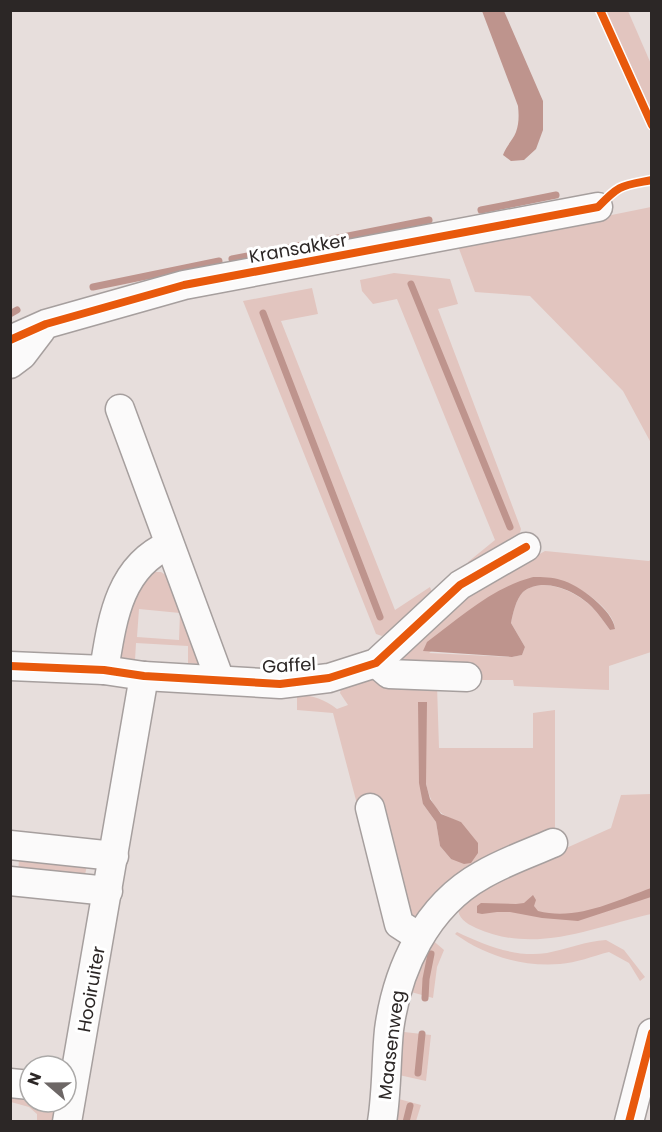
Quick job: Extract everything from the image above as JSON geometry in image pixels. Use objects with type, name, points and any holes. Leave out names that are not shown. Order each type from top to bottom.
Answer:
[{"type":"street","name":"Kransakker","points":[[10,340],[46,324],[184,285],[597,207]]},
{"type":"street","points":[[10,364],[22,355],[46,324]]},
{"type":"street","points":[[120,409],[220,680]]},
{"type":"street","points":[[104,670],[113,614],[120,597],[141,563],[154,551],[169,545]]},
{"type":"street","name":"Gaffel","points":[[10,666],[104,670],[144,676],[280,684],[329,678],[376,663],[460,585],[526,547]]},
{"type":"street","points":[[376,663],[389,674],[467,677]]},
{"type":"street","name":"Hooiruiter","points":[[76,1054],[108,891],[144,676]]},
{"type":"street","points":[[370,808],[399,924],[418,937]]},
{"type":"street","name":"Maasenweg","points":[[382,1122],[396,988],[418,937],[449,899],[481,875],[553,843]]},
{"type":"street","points":[[10,845],[114,856]]},
{"type":"street","points":[[10,881],[108,891]]},
{"type":"street","points":[[629,1122],[651,1033]]},
{"type":"shaded area","points":[[482,11],[504,11],[543,101],[543,130],[536,149],[524,160],[511,161],[503,155],[517,129],[518,106]]},
{"type":"shaded area","points":[[604,11],[628,11],[651,64],[651,115]]},
{"type":"shaded area","points":[[651,207],[651,443],[623,391],[530,296],[475,292],[458,246]]},
{"type":"shaded area","points":[[394,273],[450,279],[458,304],[438,309],[521,529],[518,540],[473,570],[468,562],[495,540],[397,299],[373,304],[362,291],[360,280]]},
{"type":"shaded area","points":[[312,288],[318,314],[281,321],[395,610],[430,587],[434,598],[382,636],[376,634],[243,301]]},
{"type":"shaded area","points":[[545,551],[649,561],[651,559],[651,652],[609,666],[609,690],[514,686],[513,680],[477,680],[392,667],[470,593]],"holes":[[[533,577],[569,586],[585,593],[607,611],[615,628],[610,630],[592,607],[578,596],[549,585],[540,585],[523,592],[513,615],[511,623],[525,647],[522,655],[512,657],[429,653]]]},
{"type":"shaded area","points":[[161,572],[167,576],[201,656],[198,664],[188,663],[188,646],[136,643],[135,660],[120,659],[122,626],[147,575]],"holes":[[[139,609],[180,613],[179,640],[137,637]]]},
{"type":"shaded area","points":[[533,577],[558,579],[576,587],[594,599],[609,614],[615,629],[610,630],[595,610],[578,596],[550,585],[540,585],[523,592],[518,598],[514,611],[511,623],[525,647],[522,655],[512,657],[423,651],[427,642],[477,604],[504,588]]},
{"type":"shaded area","points":[[367,677],[382,683],[437,685],[439,748],[533,748],[533,713],[555,710],[555,831],[420,925],[402,914],[357,804],[333,713],[297,710],[297,694],[318,698],[337,709],[348,705],[340,693],[342,685]],"holes":[[[426,784],[428,792],[441,813],[461,822],[451,859],[440,846],[436,822],[423,804]]]},
{"type":"shaded area","points":[[418,702],[427,702],[426,784],[430,799],[441,814],[461,822],[478,843],[478,853],[471,863],[464,864],[451,859],[440,846],[436,822],[423,804],[419,783]]},
{"type":"shaded area","points":[[651,794],[651,914],[586,931],[542,939],[498,936],[476,928],[461,918],[458,910],[459,900],[535,862],[611,828],[621,795]]},
{"type":"shaded area","points":[[19,859],[87,865],[84,880],[18,874]]},
{"type":"shaded area","points":[[651,888],[651,897],[578,921],[510,912],[477,913],[477,906],[481,903],[524,903],[533,895],[536,900],[534,906],[538,911],[581,912],[610,904]]},
{"type":"shaded area","points":[[457,932],[489,946],[524,954],[547,953],[584,943],[606,940],[624,950],[645,977],[640,981],[629,963],[609,952],[566,963],[532,964],[492,954],[467,942],[455,934]]},
{"type":"shaded area","points":[[430,938],[444,950],[437,967],[433,998],[411,992]]},
{"type":"shaded area","points":[[404,1032],[431,1035],[426,1081],[399,1075]]},
{"type":"shaded area","points":[[10,1090],[18,1090],[18,1104],[11,1102]]},
{"type":"shaded area","points":[[395,1098],[421,1105],[416,1121],[390,1122]]},
{"type":"shaded area","points":[[37,1114],[57,1114],[57,1121],[37,1121]]},
{"type":"waterway","points":[[481,210],[556,195]]},
{"type":"waterway","points":[[232,259],[429,220]]},
{"type":"waterway","points":[[93,287],[219,261]]},
{"type":"waterway","points":[[411,284],[510,527]]},
{"type":"waterway","points":[[10,314],[17,310]]},
{"type":"waterway","points":[[263,313],[380,617]]},
{"type":"waterway","points":[[425,998],[431,954]]},
{"type":"waterway","points":[[418,1073],[422,1034]]},
{"type":"waterway","points":[[406,1122],[410,1106]]},
{"type":"cycle path","points":[[600,10],[652,125]]},
{"type":"cycle path","points":[[10,340],[46,324],[184,285],[598,207],[622,187],[652,180]]},
{"type":"cycle path","points":[[10,666],[104,670],[144,676],[280,684],[329,678],[376,663],[460,585],[526,547]]},
{"type":"cycle path","points":[[629,1122],[652,1033]]}]
